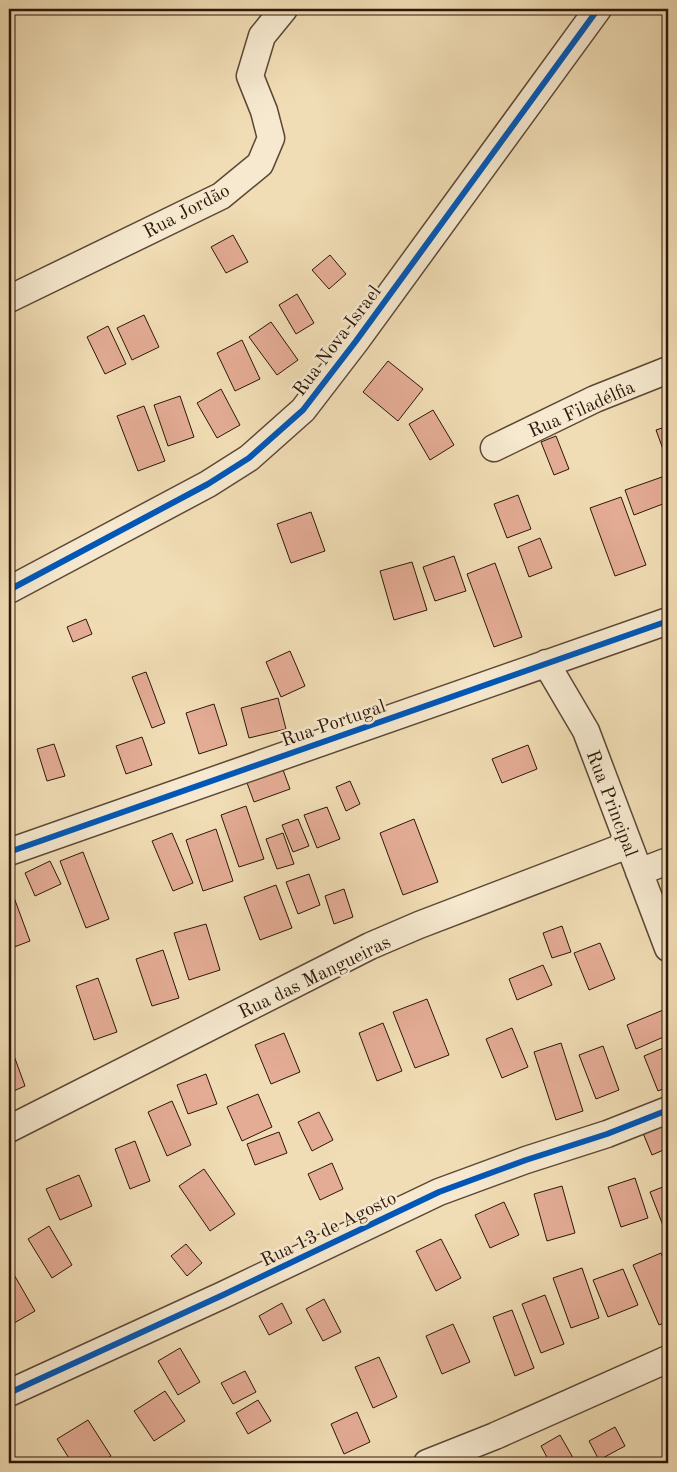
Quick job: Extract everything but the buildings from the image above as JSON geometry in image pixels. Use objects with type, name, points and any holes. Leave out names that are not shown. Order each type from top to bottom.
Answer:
[{"type":"street","name":"Rua Jordão","points":[[11,298],[221,196],[260,164],[271,138],[264,111],[250,76],[262,36],[284,9]]},
{"type":"street","name":"Rua Nova Israel","points":[[9,590],[208,484],[249,458],[303,410],[356,341],[598,9]]},
{"type":"street","name":"Rua Filadélfia","points":[[494,448],[595,399],[668,370]]},
{"type":"street","name":"Rua Portugal","points":[[9,852],[668,621]]},
{"type":"street","name":"Rua Principal","points":[[546,663],[586,731],[668,948]]},
{"type":"street","name":"Rua das Mangueiras","points":[[9,1128],[370,946],[419,925],[628,845]]},
{"type":"street","points":[[639,872],[668,861]]},
{"type":"street","name":"Rua 13 de Agosto","points":[[9,1392],[223,1295],[439,1192],[526,1160],[607,1134],[668,1110]]},
{"type":"street","points":[[427,1463],[496,1436],[668,1359]]},
{"type":"cycle path","points":[[9,590],[208,484],[249,458],[303,410],[356,341],[598,9]]},
{"type":"cycle path","points":[[9,852],[668,621]]},
{"type":"cycle path","points":[[9,1393],[223,1295],[439,1192],[526,1160],[607,1134],[668,1110]]}]
